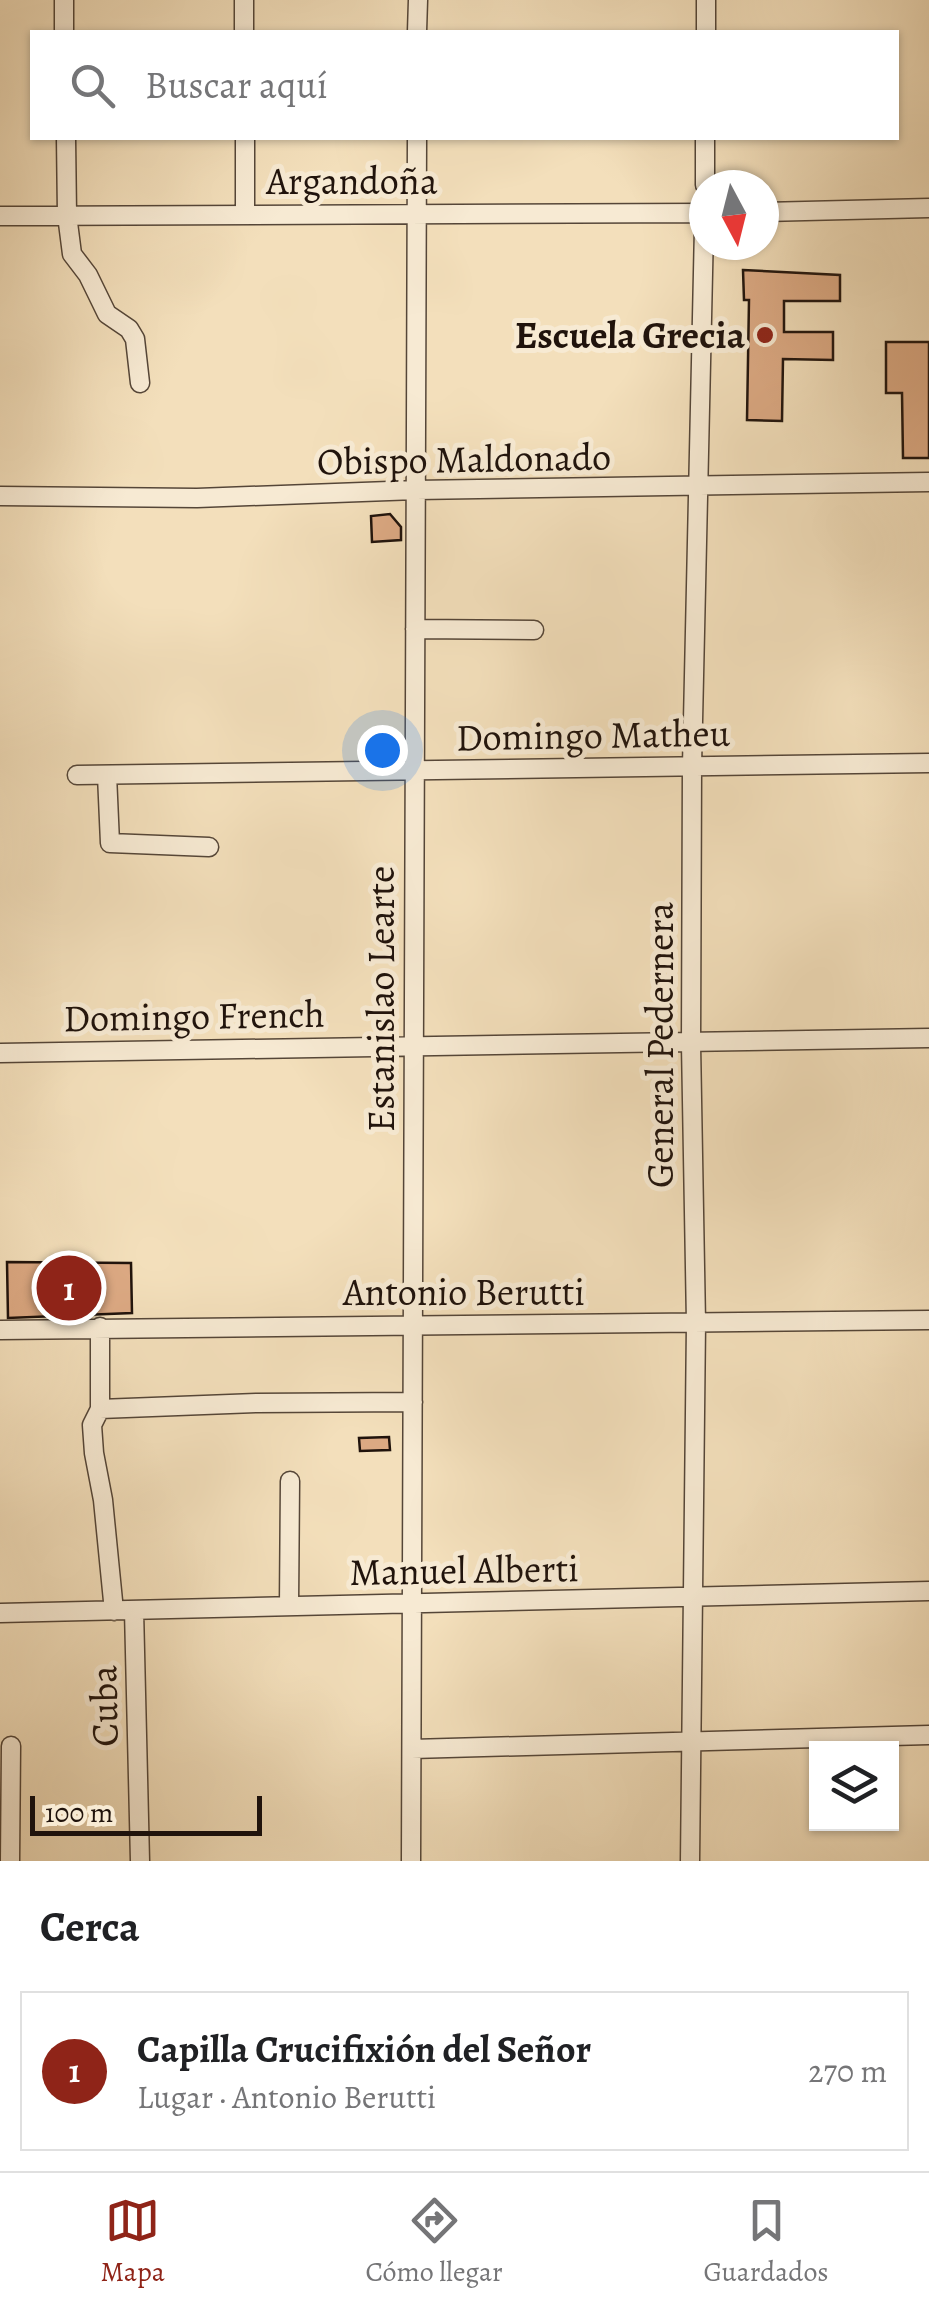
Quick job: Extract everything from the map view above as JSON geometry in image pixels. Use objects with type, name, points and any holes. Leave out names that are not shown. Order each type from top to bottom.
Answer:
[{"type":"street","points":[[64,0],[64,30]]},
{"type":"street","points":[[244,0],[244,30]]},
{"type":"street","points":[[418,0],[418,30]]},
{"type":"street","points":[[706,0],[706,30]]},
{"type":"street","points":[[66,140],[67,216],[76,263],[88,276],[107,314],[129,329],[135,339],[140,383]]},
{"type":"street","points":[[245,140],[245,214]]},
{"type":"street","name":"Estanislao Learte","points":[[411,1861],[417,140]]},
{"type":"street","points":[[704,170],[705,140]]},
{"type":"street","points":[[779,212],[929,208]]},
{"type":"street","name":"Argandoña","points":[[0,216],[689,213]]},
{"type":"street","name":"General Pedernera","points":[[690,1861],[696,1323],[692,766],[703,260]]},
{"type":"street","name":"Obispo Maldonado","points":[[0,496],[197,498],[416,490],[929,482]]},
{"type":"street","points":[[415,629],[534,630]]},
{"type":"street","name":"Domingo Matheu","points":[[77,775],[929,763]]},
{"type":"street","points":[[107,775],[110,843],[208,847]]},
{"type":"street","name":"Domingo French","points":[[0,1053],[929,1038]]},
{"type":"street","name":"Antonio Berutti","points":[[0,1330],[929,1320]]},
{"type":"street","points":[[100,1327],[100,1409],[92,1425],[114,1610]]},
{"type":"street","points":[[100,1409],[413,1402]]},
{"type":"street","points":[[289,1606],[290,1481]]},
{"type":"street","name":"Manuel Alberti","points":[[0,1613],[929,1592]]},
{"type":"street","name":"Cuba","points":[[134,1610],[140,1861]]},
{"type":"street","points":[[412,1749],[929,1736]]},
{"type":"street","points":[[10,1861],[11,1746]]},
{"type":"building","points":[[743,270],[840,275],[840,301],[784,301],[784,332],[833,332],[833,360],[783,359],[782,421],[747,420],[749,300],[744,300]]},
{"type":"building","points":[[886,342],[929,342],[929,458],[903,458],[902,393],[886,393]]},
{"type":"building","points":[[390,514],[401,527],[401,540],[372,542],[371,516]]},
{"type":"building","points":[[7,1262],[131,1263],[132,1313],[8,1318]]},
{"type":"building","points":[[389,1437],[390,1450],[360,1451],[359,1438]]},
{"type":"place","name":"Escuela Grecia","points":[[765,335]]},
{"type":"place","name":"Capilla Crucifixión del Señor","points":[[69,1288]]}]
